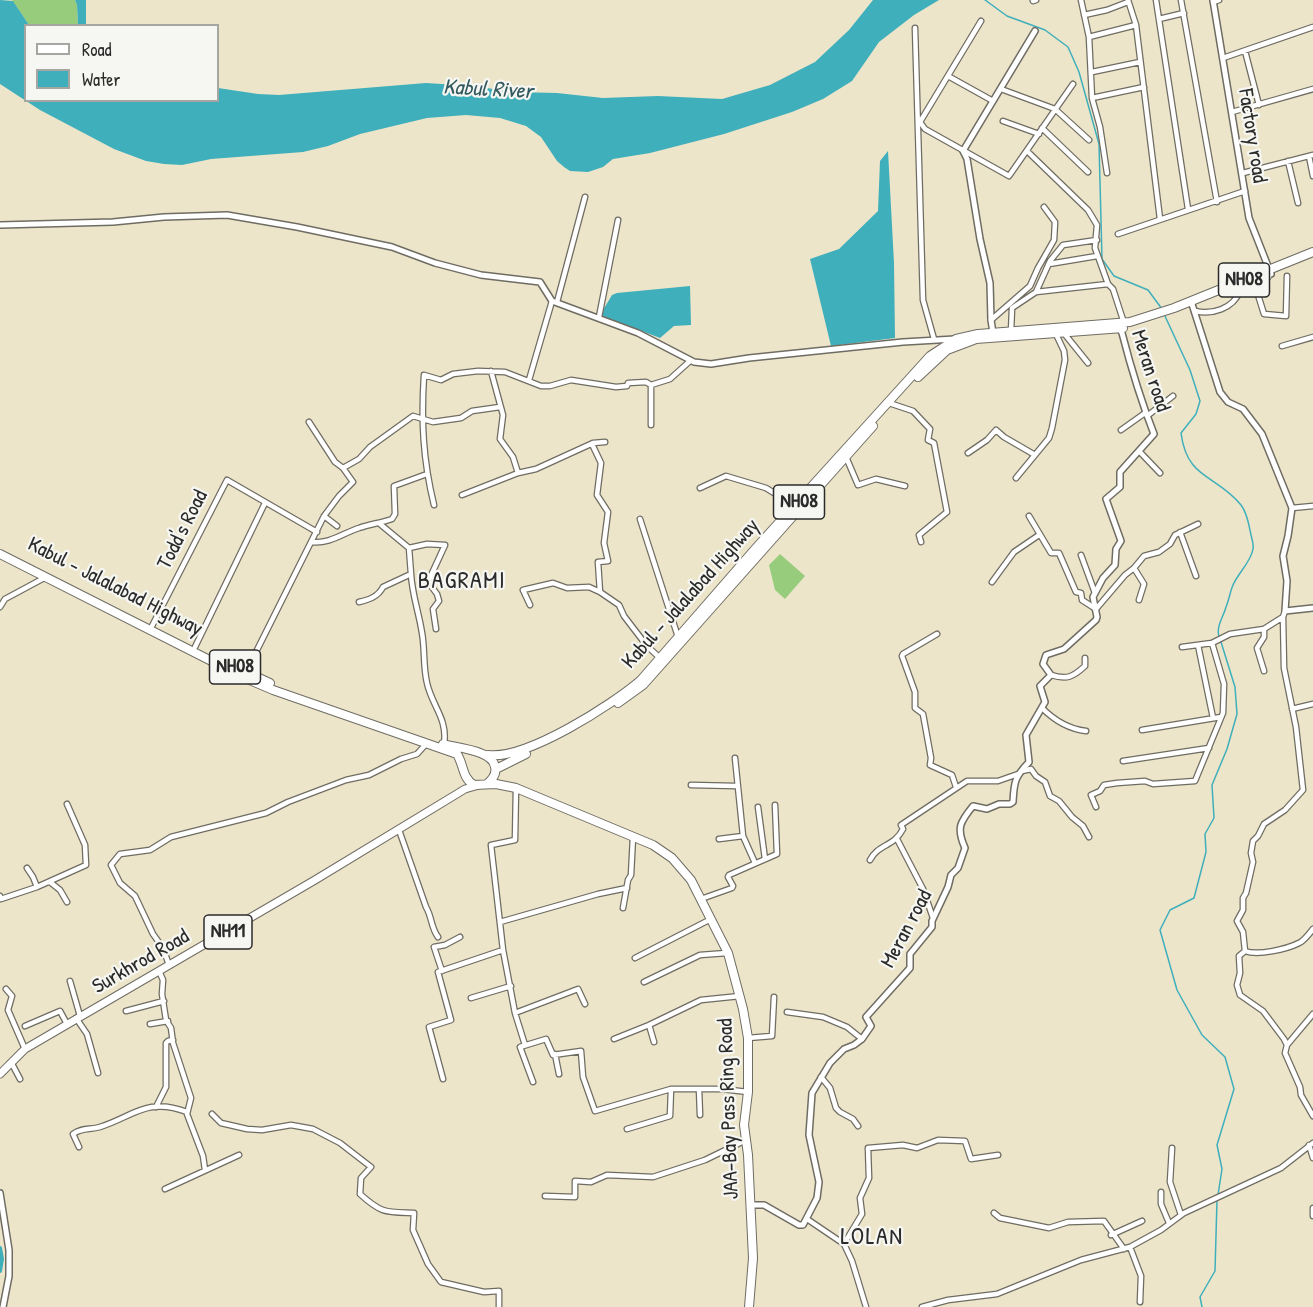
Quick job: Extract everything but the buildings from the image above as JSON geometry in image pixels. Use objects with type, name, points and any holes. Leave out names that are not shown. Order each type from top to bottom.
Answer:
[{"type":"highway","name":"Kabul - Jalalabad Highway","points":[[835,465],[846,457],[912,379],[946,350],[976,339],[1140,321],[1193,305],[1313,252]]},
{"type":"highway","name":"Kabul - Jalalabad Highway","points":[[1237,286],[1254,282],[1270,272],[1313,257]]},
{"type":"highway","name":"Kabul - Jalalabad Highway","points":[[483,785],[491,781],[496,770],[559,735],[624,693],[662,660],[939,348],[956,339],[993,333],[1058,330]]},
{"type":"highway","name":"Kabul - Jalalabad Highway","points":[[0,549],[152,626],[296,694],[444,744],[502,756],[519,752],[559,735]]},
{"type":"highway","name":"Kabul - Jalalabad Highway","points":[[662,660],[678,637],[759,550]]},
{"type":"highway","name":"Kabul - Jalalabad Highway","points":[[0,554],[245,678],[273,690],[457,754],[463,767]]},
{"type":"highway","name":"Kabul - Jalalabad Highway","points":[[463,767],[473,755],[485,754]]},
{"type":"highway","points":[[485,754],[494,762],[505,784]]},
{"type":"highway","points":[[463,767],[465,776],[471,783],[505,784]]},
{"type":"highway","name":"JAA-Bay Pass Ring Road","points":[[505,784],[652,845],[672,858],[691,880],[728,953],[740,996],[748,1038],[748,1092],[744,1125],[748,1155],[753,1258],[749,1307]]},
{"type":"main road","points":[[458,793],[465,776]]},
{"type":"main road","name":"Surkhrod Road","points":[[0,1074],[25,1049],[78,1017],[399,830],[458,793],[471,786],[483,785]]},
{"type":"street","points":[[1081,0],[1089,37],[1092,98],[1100,127],[1107,172]]},
{"type":"street","points":[[1156,0],[1188,209]]},
{"type":"street","points":[[1181,0],[1217,202]]},
{"type":"street","points":[[1084,15],[1107,10],[1128,1],[1136,25],[1160,219]]},
{"type":"street","name":"Factory road","points":[[1215,1],[1222,58],[1249,218],[1270,272]]},
{"type":"street","points":[[1159,18],[1184,13]]},
{"type":"street","points":[[981,21],[920,122],[925,129],[1009,176],[1073,84]]},
{"type":"street","points":[[1089,37],[1136,25]]},
{"type":"street","points":[[1222,58],[1313,27]]},
{"type":"street","points":[[915,28],[922,289],[923,300],[939,348]]},
{"type":"street","points":[[963,151],[1035,31]]},
{"type":"street","points":[[1245,51],[1259,105]]},
{"type":"street","points":[[1092,72],[1140,62]]},
{"type":"street","points":[[948,76],[993,101]]},
{"type":"street","points":[[1092,98],[1144,87]]},
{"type":"street","points":[[1000,89],[1055,109],[1089,140]]},
{"type":"street","points":[[1232,112],[1313,89]]},
{"type":"street","points":[[1004,121],[1039,134]]},
{"type":"street","points":[[1042,128],[1088,171]]},
{"type":"street","points":[[963,151],[967,159],[990,284],[993,333]]},
{"type":"street","points":[[1027,151],[1088,210],[1097,225],[1095,248],[1108,284],[1113,289],[1120,325]]},
{"type":"street","points":[[1243,173],[1311,156],[1313,176]]},
{"type":"street","points":[[1288,161],[1298,203]]},
{"type":"street","points":[[1118,234],[1245,191]]},
{"type":"street","points":[[529,381],[585,197]]},
{"type":"street","points":[[991,320],[1030,286],[1054,240],[1055,222],[1044,207]]},
{"type":"street","points":[[0,225],[112,222],[227,215],[297,227],[392,247],[435,263],[481,275],[540,282],[555,301],[647,337],[690,361],[711,364],[749,358],[936,339],[956,339]]},
{"type":"street","points":[[599,317],[618,220]]},
{"type":"street","points":[[1036,292],[1049,264],[1063,245],[1097,240]]},
{"type":"street","points":[[1049,264],[1098,256]]},
{"type":"street","points":[[1254,282],[1264,314],[1286,316],[1287,276]]},
{"type":"street","points":[[1011,332],[1012,308],[1036,292],[1108,284]]},
{"type":"street","points":[[1193,305],[1206,314],[1229,305],[1239,295],[1237,286]]},
{"type":"street","points":[[1193,305],[1220,392],[1228,402],[1243,409],[1262,434],[1292,508],[1283,556],[1287,581],[1284,614],[1284,668],[1296,727],[1302,790],[1285,810],[1264,824],[1253,841],[1251,853],[1253,862],[1243,898],[1243,910],[1237,921],[1243,932],[1245,951]]},
{"type":"street","name":"Meran road","points":[[1095,593],[1103,578],[1115,565],[1116,549],[1121,541],[1106,499],[1120,487],[1120,472],[1154,434],[1130,369],[1120,325]]},
{"type":"street","points":[[1058,330],[1088,363]]},
{"type":"street","points":[[1016,478],[1049,438],[1052,428],[1065,360],[1058,330]]},
{"type":"street","points":[[1282,346],[1313,337]]},
{"type":"street","points":[[651,386],[670,379],[690,361]]},
{"type":"street","points":[[491,371],[503,415],[500,439],[513,458],[518,473]]},
{"type":"street","points":[[434,505],[427,474],[421,418],[424,375],[441,380],[453,374],[491,371],[505,372],[541,386],[571,380],[616,387],[627,386],[628,383],[646,382],[651,386]]},
{"type":"street","points":[[651,386],[651,425]]},
{"type":"street","points":[[1121,430],[1173,396]]},
{"type":"street","points":[[892,404],[913,411],[930,429],[928,440],[934,443],[947,512],[919,535],[921,542]]},
{"type":"street","points":[[343,468],[359,459],[370,447],[413,416],[433,422],[461,418],[472,411],[500,407]]},
{"type":"street","points":[[246,672],[324,516],[353,482],[343,468],[335,462],[309,422]]},
{"type":"street","points":[[968,453],[987,440],[996,430],[1035,455]]},
{"type":"street","points":[[462,495],[518,473],[537,469],[592,444],[605,441]]},
{"type":"street","points":[[592,444],[601,463],[597,495],[608,512],[604,543],[608,561],[598,562],[600,592]]},
{"type":"street","points":[[1139,451],[1160,473]]},
{"type":"street","points":[[846,457],[858,485],[876,479],[905,486]]},
{"type":"street","points":[[312,542],[320,543],[330,540],[360,528],[380,524],[394,517],[395,484],[427,474]]},
{"type":"street","points":[[700,488],[726,476],[766,488],[794,509]]},
{"type":"street","name":"Todd's Road","points":[[152,626],[227,480],[266,502]]},
{"type":"street","points":[[195,647],[266,502],[317,532]]},
{"type":"street","points":[[1292,508],[1313,506]]},
{"type":"street","points":[[324,516],[337,526]]},
{"type":"street","points":[[1029,516],[1051,553],[1058,553],[1076,592],[1081,593],[1082,600],[1096,609]]},
{"type":"street","points":[[640,519],[678,637]]},
{"type":"street","points":[[380,524],[409,548],[427,683],[446,732],[444,744]]},
{"type":"street","points":[[1096,609],[1144,556],[1159,552],[1180,532],[1198,524]]},
{"type":"street","points":[[1180,532],[1196,576]]},
{"type":"street","points":[[992,582],[1007,559],[1039,535]]},
{"type":"street","points":[[409,548],[427,544],[445,545],[428,582],[437,594],[439,602],[434,609],[436,628]]},
{"type":"street","points":[[1081,555],[1095,593],[1092,600],[1096,609]]},
{"type":"street","points":[[1134,568],[1144,584],[1139,600]]},
{"type":"street","points":[[359,602],[370,599],[383,587],[411,574]]},
{"type":"street","points":[[0,607],[5,599],[46,577]]},
{"type":"street","points":[[530,605],[523,590],[553,583],[567,588],[589,587],[619,604],[624,616],[646,646],[662,660]]},
{"type":"street","points":[[1182,647],[1212,643],[1230,634],[1264,630],[1284,614],[1313,608]]},
{"type":"street","name":"Meran road","points":[[862,1039],[871,1026],[866,1017],[910,968],[910,954],[932,927],[951,876],[958,868],[965,848],[960,836],[962,821],[973,806],[987,809],[999,804],[1011,803],[1014,781],[1029,762],[1026,735],[1045,699],[1040,686],[1051,675],[1044,664],[1047,655],[1064,649],[1085,632],[1096,620],[1096,609]]},
{"type":"street","points":[[1264,630],[1264,637],[1257,648],[1264,671]]},
{"type":"street","points":[[937,634],[902,656],[915,692],[915,708],[923,714],[931,758],[930,765],[952,775],[956,787]]},
{"type":"street","points":[[1096,807],[1091,795],[1100,791],[1104,785],[1145,781],[1153,784],[1195,781],[1221,717],[1224,684],[1212,643]]},
{"type":"street","points":[[1198,645],[1213,718]]},
{"type":"street","points":[[1051,675],[1071,678],[1085,666],[1085,658]]},
{"type":"street","points":[[1292,709],[1313,705]]},
{"type":"street","points":[[1042,708],[1052,718],[1075,730],[1086,731]]},
{"type":"street","points":[[1142,730],[1221,717]]},
{"type":"street","points":[[169,965],[163,948],[153,934],[135,896],[120,883],[111,865],[120,854],[150,850],[171,837],[266,813],[346,780],[369,776],[401,759],[417,754],[427,743]]},
{"type":"street","points":[[1123,761],[1209,748]]},
{"type":"street","points":[[735,758],[736,786],[743,836],[755,863]]},
{"type":"street","points":[[870,860],[874,853],[897,839],[903,829],[902,825],[956,787],[967,781],[998,781],[1032,770],[1045,782],[1050,796],[1059,801],[1083,826],[1089,837]]},
{"type":"street","points":[[691,785],[736,786]]},
{"type":"street","points":[[516,788],[515,840],[491,845],[503,950],[515,1013],[525,1045]]},
{"type":"street","points":[[0,896],[1,899],[37,887],[86,865],[85,845],[67,804]]},
{"type":"street","points":[[701,899],[732,888],[729,875],[778,853],[775,805]]},
{"type":"street","points":[[758,807],[765,859]]},
{"type":"street","points":[[399,830],[434,932],[438,937]]},
{"type":"street","points":[[719,839],[743,836]]},
{"type":"street","points":[[622,908],[631,875],[633,837]]},
{"type":"street","points":[[897,839],[923,889],[934,920]]},
{"type":"street","points":[[27,868],[37,887]]},
{"type":"street","points":[[50,882],[60,890],[67,902]]},
{"type":"street","points":[[500,922],[627,888]]},
{"type":"street","points":[[635,958],[711,919]]},
{"type":"street","points":[[1245,951],[1251,954],[1273,952],[1300,943],[1313,929]]},
{"type":"street","points":[[442,971],[434,947],[445,945],[460,937]]},
{"type":"street","points":[[443,1079],[429,1028],[451,1020],[438,972],[503,950]]},
{"type":"street","points":[[1245,951],[1239,956],[1238,990],[1242,998],[1263,1011],[1287,1045]]},
{"type":"street","points":[[644,982],[700,955],[728,953]]},
{"type":"street","points":[[159,971],[163,980],[162,994],[166,1018],[191,1098],[187,1112],[203,1156],[205,1170]]},
{"type":"street","points":[[70,981],[78,1017],[87,1034],[98,1073]]},
{"type":"street","points":[[471,998],[511,986]]},
{"type":"street","points":[[6,989],[12,996],[8,1010],[25,1049]]},
{"type":"street","points":[[515,1013],[578,989],[585,1004]]},
{"type":"street","points":[[614,1039],[700,1000],[740,996]]},
{"type":"street","points":[[748,1038],[772,1036],[774,997]]},
{"type":"street","points":[[126,1011],[164,1001]]},
{"type":"street","points":[[25,1026],[60,1011],[67,1024]]},
{"type":"street","points":[[751,1205],[764,1205],[799,1225],[803,1225],[817,1198],[819,1182],[809,1133],[811,1096],[821,1077],[841,1051],[854,1046],[862,1039],[847,1027],[823,1017],[787,1012]]},
{"type":"street","points":[[1313,1014],[1287,1045],[1285,1053],[1300,1087],[1301,1095],[1313,1116]]},
{"type":"street","points":[[150,1024],[168,1021]]},
{"type":"street","points":[[649,1025],[654,1042]]},
{"type":"street","points":[[533,1082],[519,1047],[525,1045],[547,1039],[555,1054],[559,1074]]},
{"type":"street","points":[[156,1107],[166,1087],[166,1043],[172,1040]]},
{"type":"street","points":[[555,1054],[580,1050],[583,1077],[595,1111],[670,1089],[748,1092]]},
{"type":"street","points":[[10,1062],[20,1079]]},
{"type":"street","points":[[821,1077],[830,1088],[836,1108],[853,1119],[858,1126]]},
{"type":"street","points":[[627,1129],[670,1116],[670,1089]]},
{"type":"street","points":[[699,1089],[700,1115]]},
{"type":"street","points":[[79,1147],[74,1132],[99,1127],[143,1108],[178,1109],[187,1112]]},
{"type":"street","points":[[212,1113],[221,1123],[262,1130],[291,1125],[313,1130],[340,1143],[371,1167],[362,1178],[360,1194],[376,1209],[414,1213],[413,1230],[428,1264],[441,1282],[484,1292],[499,1292],[499,1307]]},
{"type":"street","points":[[545,1196],[575,1197],[575,1181],[591,1182],[607,1175],[653,1177],[705,1160],[746,1140]]},
{"type":"street","points":[[844,1244],[862,1214],[860,1198],[869,1178],[868,1148],[903,1145],[917,1148],[938,1140],[965,1141],[971,1159],[998,1155]]},
{"type":"street","points":[[1311,1144],[1313,1158]]},
{"type":"street","points":[[922,1307],[948,1300],[997,1294],[1081,1260],[1130,1247],[1161,1230],[1181,1215],[1281,1168],[1311,1144]]},
{"type":"street","points":[[1172,1148],[1170,1182],[1181,1215]]},
{"type":"street","points":[[165,1189],[239,1155]]},
{"type":"street","points":[[1161,1192],[1161,1204],[1168,1223]]},
{"type":"street","points":[[0,1193],[9,1250],[9,1276],[3,1307]]},
{"type":"street","points":[[1313,1208],[1313,1216]]},
{"type":"street","points":[[994,1213],[1000,1218],[1049,1228],[1068,1222],[1105,1222],[1111,1234],[1124,1249]]},
{"type":"street","points":[[807,1219],[844,1244],[852,1261],[866,1307]]},
{"type":"street","points":[[1111,1234],[1142,1221]]},
{"type":"street","points":[[1130,1247],[1141,1276],[1140,1302]]},
{"type":"green space","points":[[12,0],[75,0],[78,24],[28,24]]},
{"type":"green space","points":[[780,554],[805,576],[785,599],[775,590],[769,565]]},
{"type":"water","points":[[0,0],[13,1],[28,24],[24,24],[24,100],[0,84]]},
{"type":"water","points":[[75,0],[86,0],[86,24],[78,24]]},
{"type":"water","name":"Kabul River","points":[[873,0],[939,0],[914,15],[879,42],[852,81],[823,99],[792,112],[724,134],[650,153],[613,159],[603,167],[588,172],[570,171],[557,161],[541,137],[526,126],[500,118],[466,115],[427,118],[360,134],[328,146],[303,152],[211,159],[182,165],[146,161],[114,149],[28,102],[219,102],[219,88],[279,95],[426,83],[603,98],[658,96],[722,99],[770,85],[815,62],[849,30]]},
{"type":"water","points":[[888,151],[894,263],[895,338],[831,346],[810,259],[839,249],[878,211],[880,161]]},
{"type":"water","points":[[690,286],[691,325],[674,326],[660,338],[600,315],[612,295],[617,293]]},
{"type":"waterway","points":[[985,0],[1007,16],[1045,30],[1068,47],[1079,72],[1099,144],[1102,259],[1114,276],[1148,290],[1162,309]]},
{"type":"waterway","points":[[1164,314],[1190,370],[1200,401],[1196,414],[1181,433],[1184,448],[1189,460],[1196,468],[1222,487],[1241,505],[1248,519],[1253,544],[1250,558],[1232,588],[1219,626],[1219,637]]},
{"type":"waterway","points":[[1218,1195],[1222,1169],[1217,1145],[1234,1089],[1225,1057],[1202,1035],[1177,990],[1160,930],[1170,910],[1194,898],[1206,852],[1205,834],[1214,818],[1212,785],[1227,749],[1237,714],[1235,687],[1221,642]]},
{"type":"waterway","points":[[1202,1307],[1200,1297],[1215,1271],[1217,1200]]},
{"type":"waterway","points":[[0,1248],[2,1259],[0,1271]]},
{"type":"district","name":"BAGRAMI","points":[[462,582]]},
{"type":"district","name":"LOLAN","points":[[872,1238]]}]
